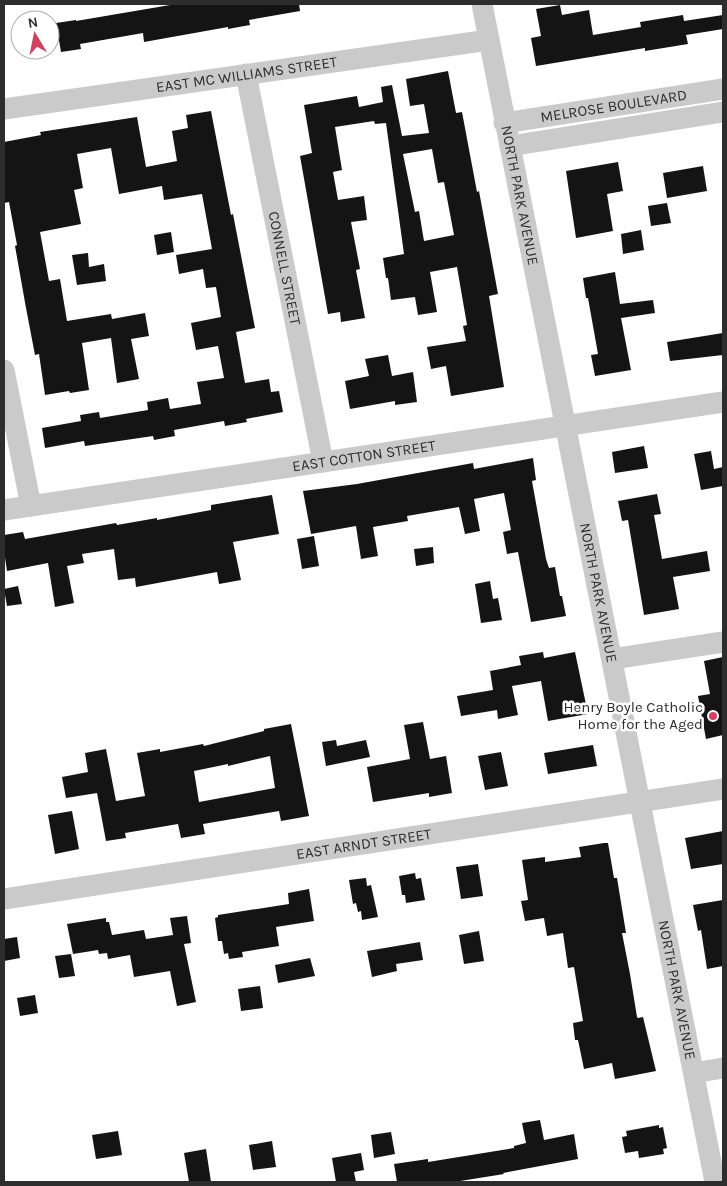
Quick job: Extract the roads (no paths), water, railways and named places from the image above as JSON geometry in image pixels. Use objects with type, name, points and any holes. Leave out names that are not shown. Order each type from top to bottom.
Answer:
[{"type":"street","name":"NORTH PARK AVENUE","points":[[482,4],[504,123],[641,802],[715,1182]]},
{"type":"street","name":"EAST MC WILLIAMS STREET","points":[[4,108],[489,40]]},
{"type":"street","name":"CONNELL STREET","points":[[246,74],[323,462]]},
{"type":"street","name":"MELROSE BOULEVARD","points":[[504,123],[723,89]]},
{"type":"street","name":"MELROSE BOULEVARD","points":[[510,146],[723,112]]},
{"type":"street","points":[[4,370],[31,506]]},
{"type":"street","name":"EAST COTTON STREET","points":[[4,510],[723,402]]},
{"type":"street","points":[[612,659],[723,642]]},
{"type":"street","name":"EAST ARNDT STREET","points":[[4,899],[723,789]]},
{"type":"street","points":[[694,1072],[723,1068]]},
{"type":"place","name":"Henry Boyle Catholic Home for the Aged","points":[[713,716]]}]
